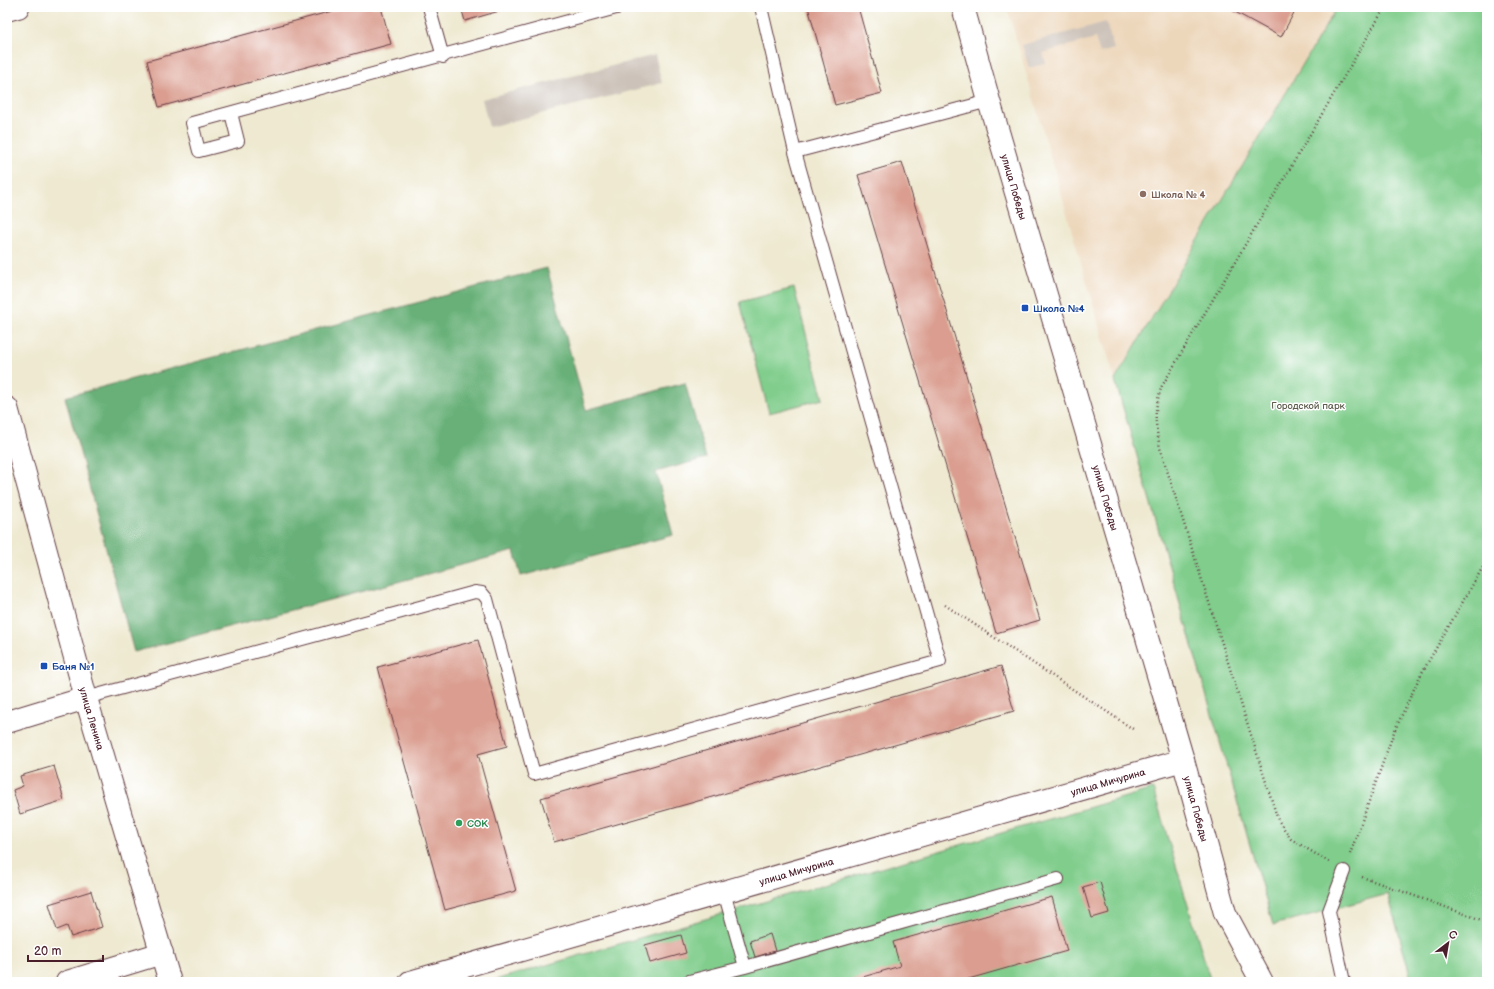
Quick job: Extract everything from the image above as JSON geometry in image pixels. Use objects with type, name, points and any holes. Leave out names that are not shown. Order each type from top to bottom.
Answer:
[{"type":"street","points":[[7,10],[18,7]]},
{"type":"street","name":"улица Победы","points":[[965,8],[989,100],[1183,760],[1225,913],[1262,982]]},
{"type":"street","name":"улица Ленина","points":[[7,408],[86,698],[170,982]]},
{"type":"street","points":[[7,722],[86,698]]},
{"type":"street","name":"улица Мичурина","points":[[410,982],[1183,760]]},
{"type":"street","points":[[67,982],[162,953]]},
{"type":"lane","points":[[429,7],[443,56]]},
{"type":"lane","points":[[231,113],[620,7]]},
{"type":"lane","points":[[86,698],[475,592],[482,593],[487,600],[534,774],[940,661],[795,152],[760,7]]},
{"type":"lane","points":[[795,152],[989,100]]},
{"type":"lane","points":[[1344,871],[1329,911],[1344,982]]},
{"type":"lane","points":[[689,981],[745,967],[1058,878]]},
{"type":"lane","points":[[724,892],[745,967]]},
{"type":"path","points":[[1385,7],[1162,386],[1155,405],[1155,425],[1160,448],[1278,820],[1291,839],[1344,871],[1487,922]]},
{"type":"path","points":[[1344,871],[1398,725],[1420,676],[1487,560]]},
{"type":"path","points":[[920,589],[1133,729]]},
{"type":"shaded area","name":"Школа № 4","points":[[1007,7],[1337,7],[1115,380]]},
{"type":"shaded area","points":[[1106,22],[1114,49],[1100,53],[1095,38],[1043,53],[1046,63],[1029,68],[1022,45]]},
{"type":"shaded area","points":[[655,55],[662,83],[489,127],[482,99]]},
{"type":"green space","name":"Городской парк","points":[[1337,7],[1487,7],[1487,982],[1412,982],[1388,894],[1273,925],[1115,380]]},
{"type":"green space","points":[[547,268],[586,410],[685,383],[706,458],[656,472],[673,535],[521,576],[514,551],[134,652],[65,397]]},
{"type":"green space","points":[[794,288],[823,399],[769,413],[740,302]]},
{"type":"green space","points":[[1153,789],[1211,982],[488,982]]},
{"type":"building","points":[[347,7],[381,7],[391,44],[159,107],[147,61]]},
{"type":"building","points":[[461,7],[513,7],[465,21]]},
{"type":"building","points":[[808,7],[858,7],[882,93],[835,105]]},
{"type":"building","points":[[1226,7],[1297,7],[1281,37]]},
{"type":"building","points":[[902,162],[1040,620],[996,633],[858,175]]},
{"type":"building","name":"СОК","points":[[478,640],[507,746],[478,754],[516,891],[445,910],[378,667]]},
{"type":"building","points":[[1001,666],[1014,711],[554,842],[541,798]]},
{"type":"building","points":[[54,766],[64,800],[20,814],[13,790],[23,786],[20,776]]},
{"type":"building","points":[[1100,882],[1109,913],[1092,918],[1083,887]]},
{"type":"building","points":[[91,891],[102,927],[71,937],[67,926],[57,930],[49,904]]},
{"type":"building","points":[[1052,897],[1067,951],[958,982],[846,982],[900,966],[893,942]]},
{"type":"building","points":[[770,934],[775,951],[755,957],[750,941]]},
{"type":"building","points":[[681,935],[686,953],[650,963],[645,945]]},
{"type":"place","name":"Школа № 4","points":[[1143,194]]},
{"type":"place","name":"Школа №4","points":[[1025,308]]},
{"type":"place","name":"Баня №1","points":[[44,666]]},
{"type":"place","name":"СОК","points":[[459,823]]}]
